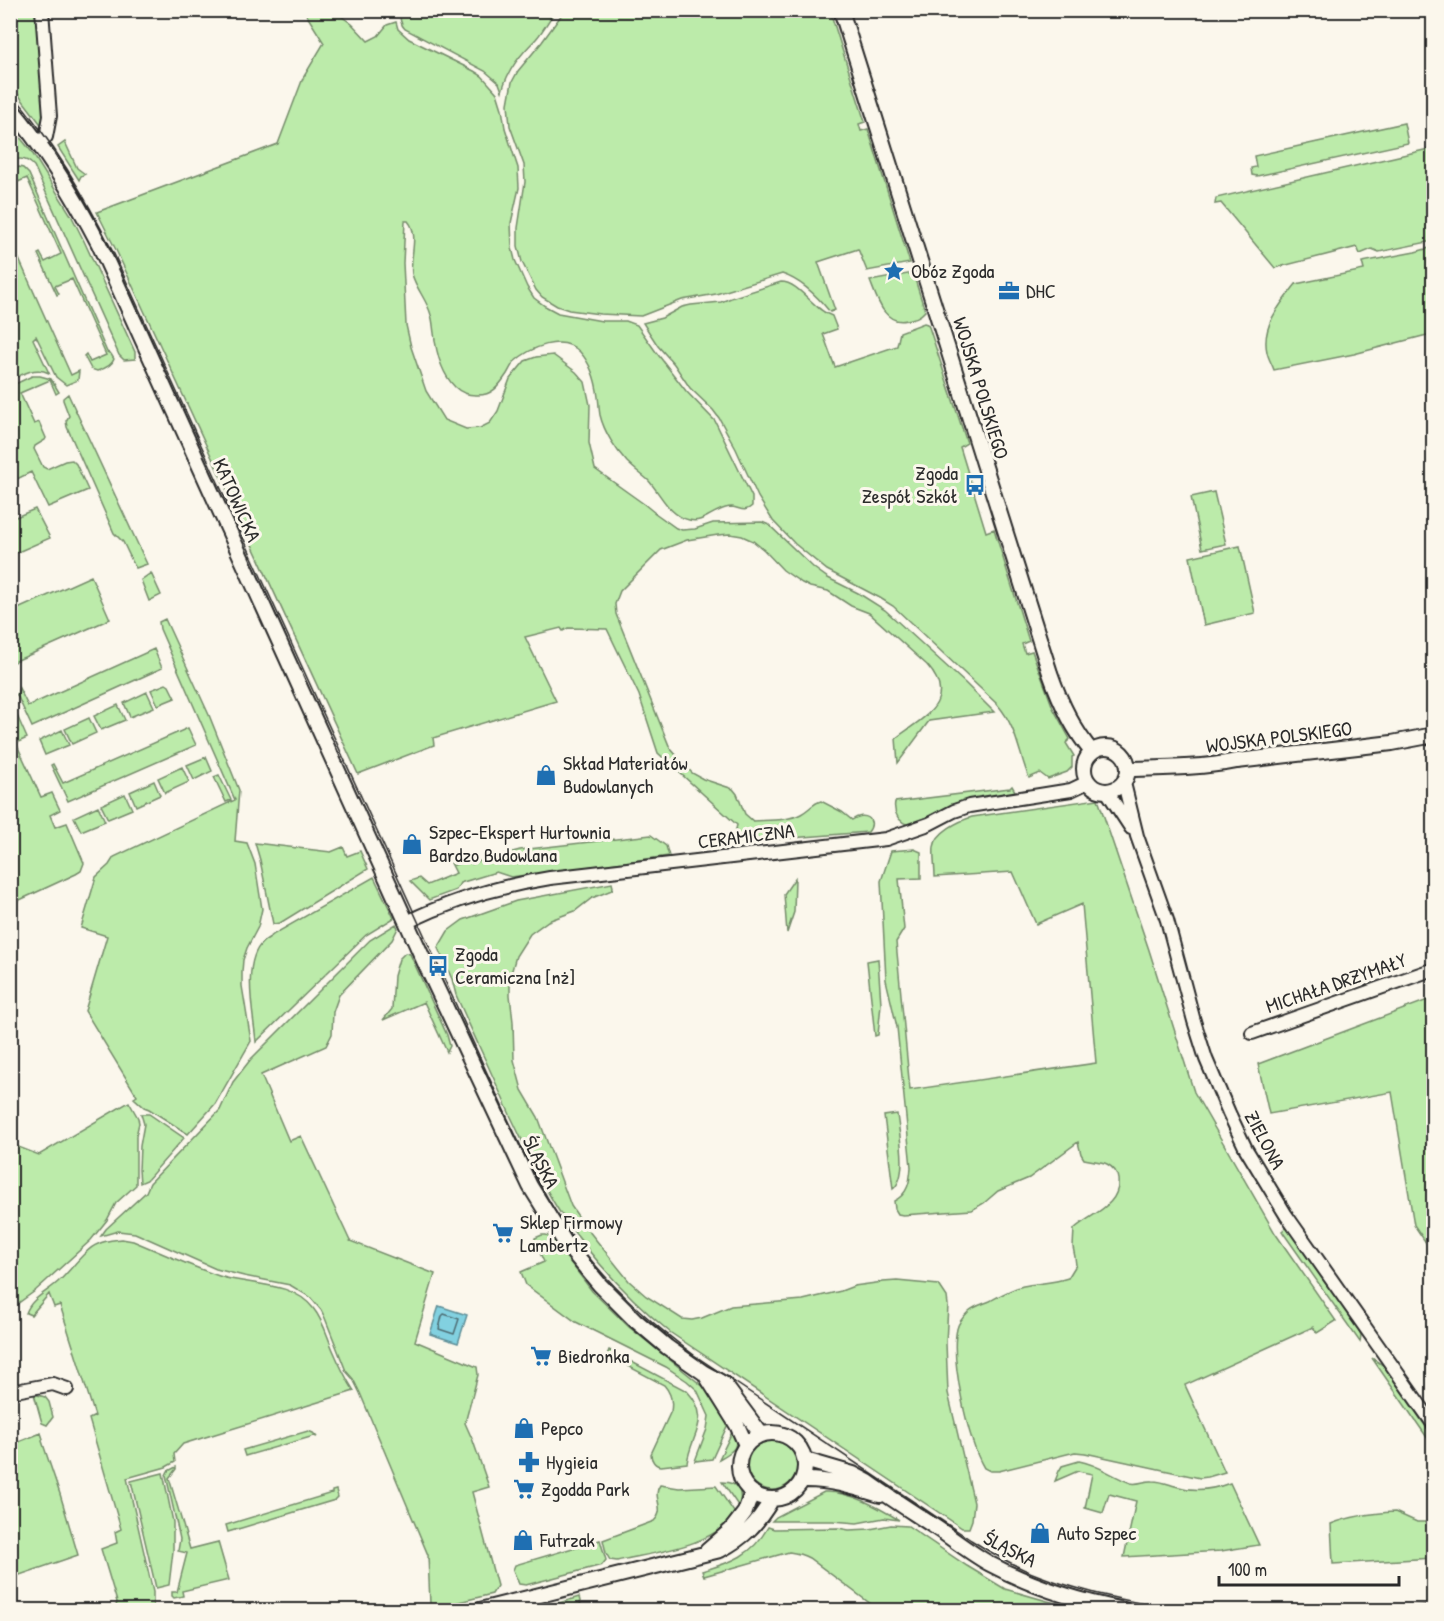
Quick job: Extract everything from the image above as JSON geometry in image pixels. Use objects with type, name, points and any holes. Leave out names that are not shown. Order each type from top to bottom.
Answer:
[{"type":"street","points":[[38,143],[46,137],[50,116],[42,10]]},
{"type":"street","name":"WOJSKA POLSKIEGO","points":[[841,10],[1060,703],[1080,738],[1092,752]]},
{"type":"street","name":"KATOWICKA","points":[[10,107],[38,143],[81,209],[107,262],[407,922]]},
{"type":"street","name":"WOJSKA POLSKIEGO","points":[[1126,776],[1163,769],[1392,743],[1434,735]]},
{"type":"street","points":[[1103,747],[1115,749],[1124,757],[1126,776],[1115,789],[1106,790],[1092,786],[1085,775],[1085,763],[1092,752],[1103,747]]},
{"type":"street","name":"ZIELONA","points":[[1126,776],[1137,836],[1164,911],[1206,1059],[1224,1103],[1246,1149],[1286,1215],[1434,1425]]},
{"type":"street","name":"CERAMICZNA","points":[[407,922],[463,900],[520,883],[886,839],[929,824],[969,806],[1071,790],[1088,782]]},
{"type":"street","name":"ZIELONA","points":[[1106,790],[1137,836]]},
{"type":"street","name":"ŚLĄSKA","points":[[407,922],[513,1152],[552,1224],[600,1285],[635,1320],[667,1347],[724,1384],[761,1434]]},
{"type":"street","name":"MICHAŁA DRZYMAŁY","points":[[1252,1034],[1434,969]]},
{"type":"street","name":"ŚLĄSKA","points":[[704,1373],[737,1425],[746,1445]]},
{"type":"street","points":[[10,1392],[53,1384],[67,1389]]},
{"type":"street","points":[[781,1433],[797,1443],[802,1451],[805,1471],[802,1480],[792,1492],[785,1496],[772,1499],[752,1492],[739,1470],[739,1461],[746,1445],[761,1434],[781,1433]]},
{"type":"street","name":"ŚLĄSKA","points":[[805,1460],[853,1474],[868,1482],[990,1564],[1068,1596],[1124,1611]]},
{"type":"street","name":"ŚLĄSKA","points":[[802,1480],[843,1484],[890,1498]]},
{"type":"street","points":[[703,1555],[731,1530],[745,1512],[752,1492]]},
{"type":"street","points":[[480,1611],[720,1550],[736,1542],[752,1529],[772,1499]]},
{"type":"green space","points":[[400,10],[555,11],[539,36],[516,62],[502,91],[499,83],[485,71],[405,29],[401,23]]},
{"type":"green space","points":[[565,10],[830,11],[865,122],[859,124],[861,131],[868,129],[910,263],[867,271],[858,249],[818,262],[835,310],[830,312],[809,290],[796,280],[782,274],[716,294],[682,300],[641,316],[569,310],[542,297],[522,262],[518,246],[518,228],[525,182],[524,165],[510,126],[508,104],[512,82],[518,71]]},
{"type":"green space","points":[[11,11],[38,11],[45,111],[43,127],[11,85]]},
{"type":"green space","points":[[304,11],[334,11],[352,24],[368,41],[378,36],[387,25],[396,22],[398,29],[409,39],[482,76],[497,93],[518,168],[519,188],[511,223],[512,248],[527,287],[534,298],[558,313],[602,321],[626,321],[637,325],[686,391],[715,421],[752,497],[752,506],[745,510],[726,508],[697,520],[682,518],[676,514],[648,480],[627,462],[611,440],[600,415],[592,373],[584,357],[573,346],[555,343],[529,352],[514,362],[498,386],[486,394],[470,395],[457,389],[450,382],[440,362],[431,315],[412,274],[414,239],[408,221],[405,221],[403,263],[406,325],[426,391],[444,420],[466,429],[480,428],[490,423],[498,411],[510,379],[525,361],[553,355],[576,372],[585,382],[590,405],[589,443],[595,469],[676,528],[682,530],[695,529],[713,523],[762,522],[769,525],[814,568],[885,610],[994,712],[929,721],[898,763],[896,738],[927,715],[939,698],[940,689],[936,678],[927,665],[869,613],[851,606],[828,591],[802,583],[783,570],[753,541],[742,536],[730,534],[687,540],[661,550],[620,591],[615,604],[616,614],[670,748],[692,773],[733,789],[745,814],[753,821],[790,818],[821,801],[852,820],[865,816],[871,823],[868,832],[739,842],[735,833],[737,825],[658,753],[639,695],[607,629],[568,628],[563,631],[561,628],[525,637],[556,701],[433,738],[434,745],[358,774],[97,212],[278,144],[303,78],[324,43]]},
{"type":"green space","points":[[1404,123],[1408,143],[1257,176],[1252,175],[1251,168],[1256,167],[1254,156]]},
{"type":"green space","points":[[10,125],[31,151],[71,215],[135,352],[135,359],[124,360],[119,355],[34,166],[23,159],[11,161]]},
{"type":"green space","points":[[65,142],[77,168],[85,174],[79,180],[58,147]]},
{"type":"green space","points":[[1433,148],[1433,241],[1379,252],[1372,249],[1360,254],[1357,247],[1275,268],[1221,203],[1215,204],[1216,198]]},
{"type":"green space","points":[[19,167],[29,174],[107,352],[114,359],[110,365],[97,371],[91,369],[84,356],[86,354],[90,362],[106,355],[72,279],[55,286],[59,294],[57,295],[38,254],[40,253],[45,262],[61,254],[27,178],[11,185],[11,171]]},
{"type":"green space","points":[[10,239],[71,375],[79,371],[78,380],[66,385],[56,377],[36,336],[33,339],[49,373],[39,370],[24,373],[11,380]]},
{"type":"green space","points":[[1433,247],[1433,334],[1354,354],[1274,370],[1267,352],[1267,333],[1274,315],[1296,284],[1364,270],[1362,262]]},
{"type":"green space","points":[[913,273],[925,311],[907,320],[892,319],[882,309],[870,281]]},
{"type":"green space","points":[[781,282],[794,286],[825,313],[832,316],[837,329],[823,334],[835,367],[897,346],[900,332],[924,323],[929,327],[967,443],[960,447],[986,532],[994,529],[1029,641],[1022,644],[1025,653],[1032,651],[1053,708],[1070,739],[1066,743],[1074,756],[1072,767],[1067,772],[1048,779],[1040,773],[1029,778],[1013,730],[997,704],[893,606],[827,570],[795,544],[773,521],[758,497],[719,418],[690,388],[643,323],[662,318],[682,307],[721,302]]},
{"type":"green space","points":[[32,376],[51,379],[59,392],[56,394],[50,380],[20,393],[34,424],[39,422],[46,438],[34,449],[43,467],[47,469],[72,460],[88,490],[48,507],[31,472],[11,482],[11,386]]},
{"type":"green space","points":[[68,394],[147,564],[136,568],[123,542],[114,533],[67,427],[66,421],[69,416],[63,398]]},
{"type":"green space","points":[[1214,492],[1226,544],[1202,549],[1191,497]]},
{"type":"green space","points":[[11,506],[16,517],[35,509],[50,538],[11,555]]},
{"type":"green space","points":[[1240,546],[1255,613],[1204,625],[1190,557]]},
{"type":"green space","points":[[151,573],[161,595],[149,601],[141,580]]},
{"type":"green space","points":[[91,576],[110,619],[11,663],[11,612]]},
{"type":"green space","points":[[165,619],[209,715],[239,790],[235,841],[247,843],[255,864],[262,909],[258,927],[243,960],[242,972],[242,986],[251,1041],[215,1104],[188,1134],[144,1107],[134,1098],[137,1096],[85,1011],[107,936],[81,928],[96,877],[114,857],[235,800],[160,629],[159,622]]},
{"type":"green space","points":[[154,649],[162,668],[32,727],[17,695],[19,688],[28,706]]},
{"type":"green space","points":[[166,684],[175,698],[158,705],[151,690]]},
{"type":"green space","points":[[147,692],[154,707],[130,717],[124,703]]},
{"type":"green space","points":[[11,702],[27,738],[16,743],[41,797],[52,793],[60,810],[50,815],[55,827],[67,823],[84,863],[81,871],[76,874],[11,904]]},
{"type":"green space","points":[[118,705],[125,720],[101,730],[94,716]]},
{"type":"green space","points":[[89,718],[96,733],[72,744],[65,729]]},
{"type":"green space","points":[[188,728],[196,745],[68,801],[51,765],[53,764],[63,783]]},
{"type":"green space","points":[[62,730],[69,745],[45,755],[39,741]]},
{"type":"green space","points":[[206,757],[212,771],[194,780],[187,765]]},
{"type":"green space","points":[[182,767],[189,782],[165,793],[158,778]]},
{"type":"green space","points":[[219,775],[231,800],[226,802],[214,777]]},
{"type":"green space","points":[[154,781],[160,795],[136,806],[130,792]]},
{"type":"green space","points":[[1012,786],[1015,791],[1012,793],[959,802],[910,825],[900,820],[895,810],[895,802]]},
{"type":"green space","points":[[125,794],[132,809],[108,819],[101,805]]},
{"type":"green space","points":[[1098,799],[1194,1092],[1275,1233],[1336,1321],[1317,1333],[1313,1327],[1185,1385],[1225,1472],[1208,1477],[1200,1478],[1075,1452],[999,1471],[990,1471],[984,1468],[972,1439],[958,1379],[955,1342],[959,1324],[971,1309],[1010,1290],[1068,1278],[1076,1265],[1073,1247],[1074,1229],[1110,1203],[1115,1196],[1118,1179],[1111,1167],[1104,1163],[1084,1159],[1078,1142],[1029,1178],[998,1191],[972,1210],[903,1215],[898,1214],[895,1209],[894,1201],[907,1187],[911,1167],[897,1027],[886,980],[881,881],[891,851],[914,849],[921,852],[921,878],[899,879],[904,929],[896,942],[910,1090],[1096,1063],[1082,904],[1036,924],[1013,872],[935,877],[934,847],[943,832],[972,817]]},
{"type":"green space","points":[[98,806],[105,821],[81,831],[74,817]]},
{"type":"green space","points":[[651,835],[666,846],[669,856],[511,877],[496,872],[460,883],[456,890],[429,900],[410,881],[419,878],[427,885],[456,873],[451,863],[453,862],[454,865],[469,860],[472,864],[520,850]]},
{"type":"green space","points":[[255,843],[331,852],[343,847],[347,856],[360,851],[368,869],[280,923],[273,924]]},
{"type":"green space","points":[[374,877],[394,918],[366,935],[256,1042],[250,990],[252,962],[256,951],[274,934]]},
{"type":"green space","points":[[795,878],[794,912],[787,933],[784,894]]},
{"type":"green space","points":[[612,883],[612,890],[592,898],[575,911],[548,921],[530,934],[516,956],[510,977],[514,1060],[522,1090],[538,1117],[571,1206],[629,1281],[646,1296],[682,1319],[702,1318],[731,1306],[803,1300],[854,1286],[883,1282],[939,1285],[947,1297],[948,1305],[946,1343],[948,1393],[974,1503],[969,1528],[962,1528],[671,1333],[640,1306],[597,1260],[559,1211],[546,1188],[456,995],[452,979],[438,948],[448,931],[463,920],[516,901]]},
{"type":"green space","points":[[396,924],[398,928],[392,940],[339,995],[333,1012],[332,1034],[326,1046],[261,1075],[289,1141],[301,1136],[350,1241],[435,1274],[415,1341],[477,1367],[478,1375],[465,1423],[489,1487],[472,1492],[497,1586],[492,1594],[434,1608],[430,1604],[428,1555],[360,1393],[346,1371],[321,1310],[310,1297],[290,1285],[216,1269],[135,1233],[118,1231],[101,1236],[146,1192],[150,1183],[220,1110],[233,1082],[251,1059],[370,940]]},
{"type":"green space","points":[[405,953],[410,954],[447,1035],[450,1046],[447,1052],[424,1002],[383,1020],[392,1009],[394,976],[399,959]]},
{"type":"green space","points":[[878,959],[881,1004],[878,1035],[875,1036],[867,961]]},
{"type":"green space","points":[[1433,998],[1433,1253],[1414,1225],[1392,1092],[1269,1114],[1258,1064]]},
{"type":"green space","points":[[129,1102],[139,1123],[136,1136],[136,1185],[116,1203],[107,1220],[91,1240],[35,1291],[17,1304],[10,1298],[11,1144],[39,1155]]},
{"type":"green space","points":[[141,1114],[149,1114],[184,1138],[147,1180],[140,1183],[140,1146],[144,1124]]},
{"type":"green space","points":[[897,1114],[902,1165],[898,1183],[893,1189],[884,1116]]},
{"type":"green space","points":[[1287,1227],[1358,1329],[1361,1335],[1360,1342],[1282,1231]]},
{"type":"green space","points":[[542,1235],[551,1237],[592,1291],[629,1327],[705,1388],[728,1424],[712,1459],[695,1461],[707,1429],[709,1416],[697,1390],[666,1367],[576,1322],[526,1285],[521,1272],[544,1262],[535,1242],[535,1238]]},
{"type":"green space","points":[[122,1239],[133,1241],[219,1276],[282,1288],[304,1299],[320,1318],[354,1391],[183,1444],[174,1454],[175,1462],[166,1467],[127,1478],[153,1592],[153,1610],[107,1610],[116,1606],[117,1602],[101,1549],[117,1543],[115,1532],[121,1529],[89,1419],[95,1416],[60,1305],[54,1307],[49,1294],[31,1315],[26,1313],[32,1303],[60,1280],[88,1250],[104,1242]]},
{"type":"green space","points":[[609,1350],[687,1391],[695,1401],[699,1410],[698,1427],[687,1463],[661,1466],[654,1462],[651,1454],[671,1411],[670,1394],[664,1385],[607,1355]]},
{"type":"green space","points":[[1372,1358],[1384,1366],[1433,1437],[1433,1446]]},
{"type":"green space","points":[[34,1394],[45,1397],[49,1402],[53,1417],[47,1425],[42,1423]]},
{"type":"green space","points":[[734,1428],[735,1447],[719,1459]]},
{"type":"green space","points":[[308,1431],[317,1437],[245,1456],[243,1450]]},
{"type":"green space","points":[[41,1433],[78,1555],[11,1578],[11,1445]]},
{"type":"green space","points":[[767,1440],[777,1440],[790,1447],[797,1460],[797,1470],[790,1483],[777,1490],[767,1490],[758,1486],[751,1479],[747,1470],[747,1460],[751,1451],[758,1444]]},
{"type":"green space","points":[[1079,1461],[1134,1483],[1156,1481],[1196,1490],[1210,1489],[1230,1483],[1259,1545],[1221,1551],[1124,1557],[1136,1501],[1109,1494],[1103,1513],[1085,1508],[1092,1474],[1078,1471],[1055,1481],[1062,1466]]},
{"type":"green space","points":[[176,1467],[169,1478],[190,1549],[218,1542],[229,1580],[182,1591],[183,1596],[174,1598],[172,1592],[177,1592],[187,1553],[178,1551],[180,1539],[166,1475],[168,1471]]},
{"type":"green space","points":[[163,1473],[173,1522],[173,1551],[169,1585],[156,1588],[131,1481]]},
{"type":"green space","points":[[722,1482],[736,1486],[740,1492],[739,1507]]},
{"type":"green space","points":[[660,1485],[679,1488],[716,1486],[734,1512],[726,1524],[699,1540],[665,1551],[617,1561],[610,1560],[603,1540],[654,1521],[659,1512],[657,1494]]},
{"type":"green space","points":[[336,1490],[338,1497],[335,1500],[228,1532],[226,1525]]},
{"type":"green space","points":[[824,1492],[854,1497],[899,1520],[884,1518],[857,1523],[772,1521]]},
{"type":"green space","points":[[1395,1512],[1417,1522],[1433,1522],[1433,1558],[1333,1564],[1331,1524],[1362,1515]]},
{"type":"green space","points":[[891,1525],[908,1526],[1005,1589],[1079,1610],[879,1610],[809,1558],[789,1552],[704,1576],[702,1571],[723,1564],[748,1551],[768,1527],[849,1530]]},
{"type":"green space","points":[[600,1540],[606,1560],[602,1565],[526,1585],[519,1584],[513,1570],[515,1565]]},
{"type":"green space","points":[[579,1597],[582,1610],[539,1610],[539,1609]]},
{"type":"water","points":[[439,1306],[467,1315],[458,1343],[430,1334]]},
{"type":"tram line","points":[[10,91],[40,129],[67,170],[114,254],[519,1143],[550,1203],[586,1254],[637,1308],[694,1355],[971,1540],[1013,1564],[1056,1582],[1170,1610],[1180,1610]]},
{"type":"tram line","points":[[1350,1610],[1434,1605]]},
{"type":"place","name":"Obóz Zgoda","points":[[894,271]]},
{"type":"place","name":"DHC","points":[[1009,291]]},
{"type":"place","name":"Zgoda Zespół Szkół","points":[[975,485]]},
{"type":"place","name":"Skład Materiałów Budowlanych","points":[[546,775]]},
{"type":"place","name":"Szpec-Ekspert Hurtownia Bardzo Budowlana","points":[[412,844]]},
{"type":"place","name":"Zgoda Ceramiczna [nż]","points":[[438,966]]},
{"type":"place","name":"Sklep Firmowy Lambertz","points":[[503,1233]]},
{"type":"place","name":"Biedronka","points":[[541,1356]]},
{"type":"place","name":"Pepco","points":[[524,1428]]},
{"type":"place","name":"Hygieia","points":[[529,1462]]},
{"type":"place","name":"Zgodda Park","points":[[524,1489]]},
{"type":"place","name":"Auto Szpec","points":[[1040,1533]]},
{"type":"place","name":"Futrzak","points":[[523,1540]]}]
